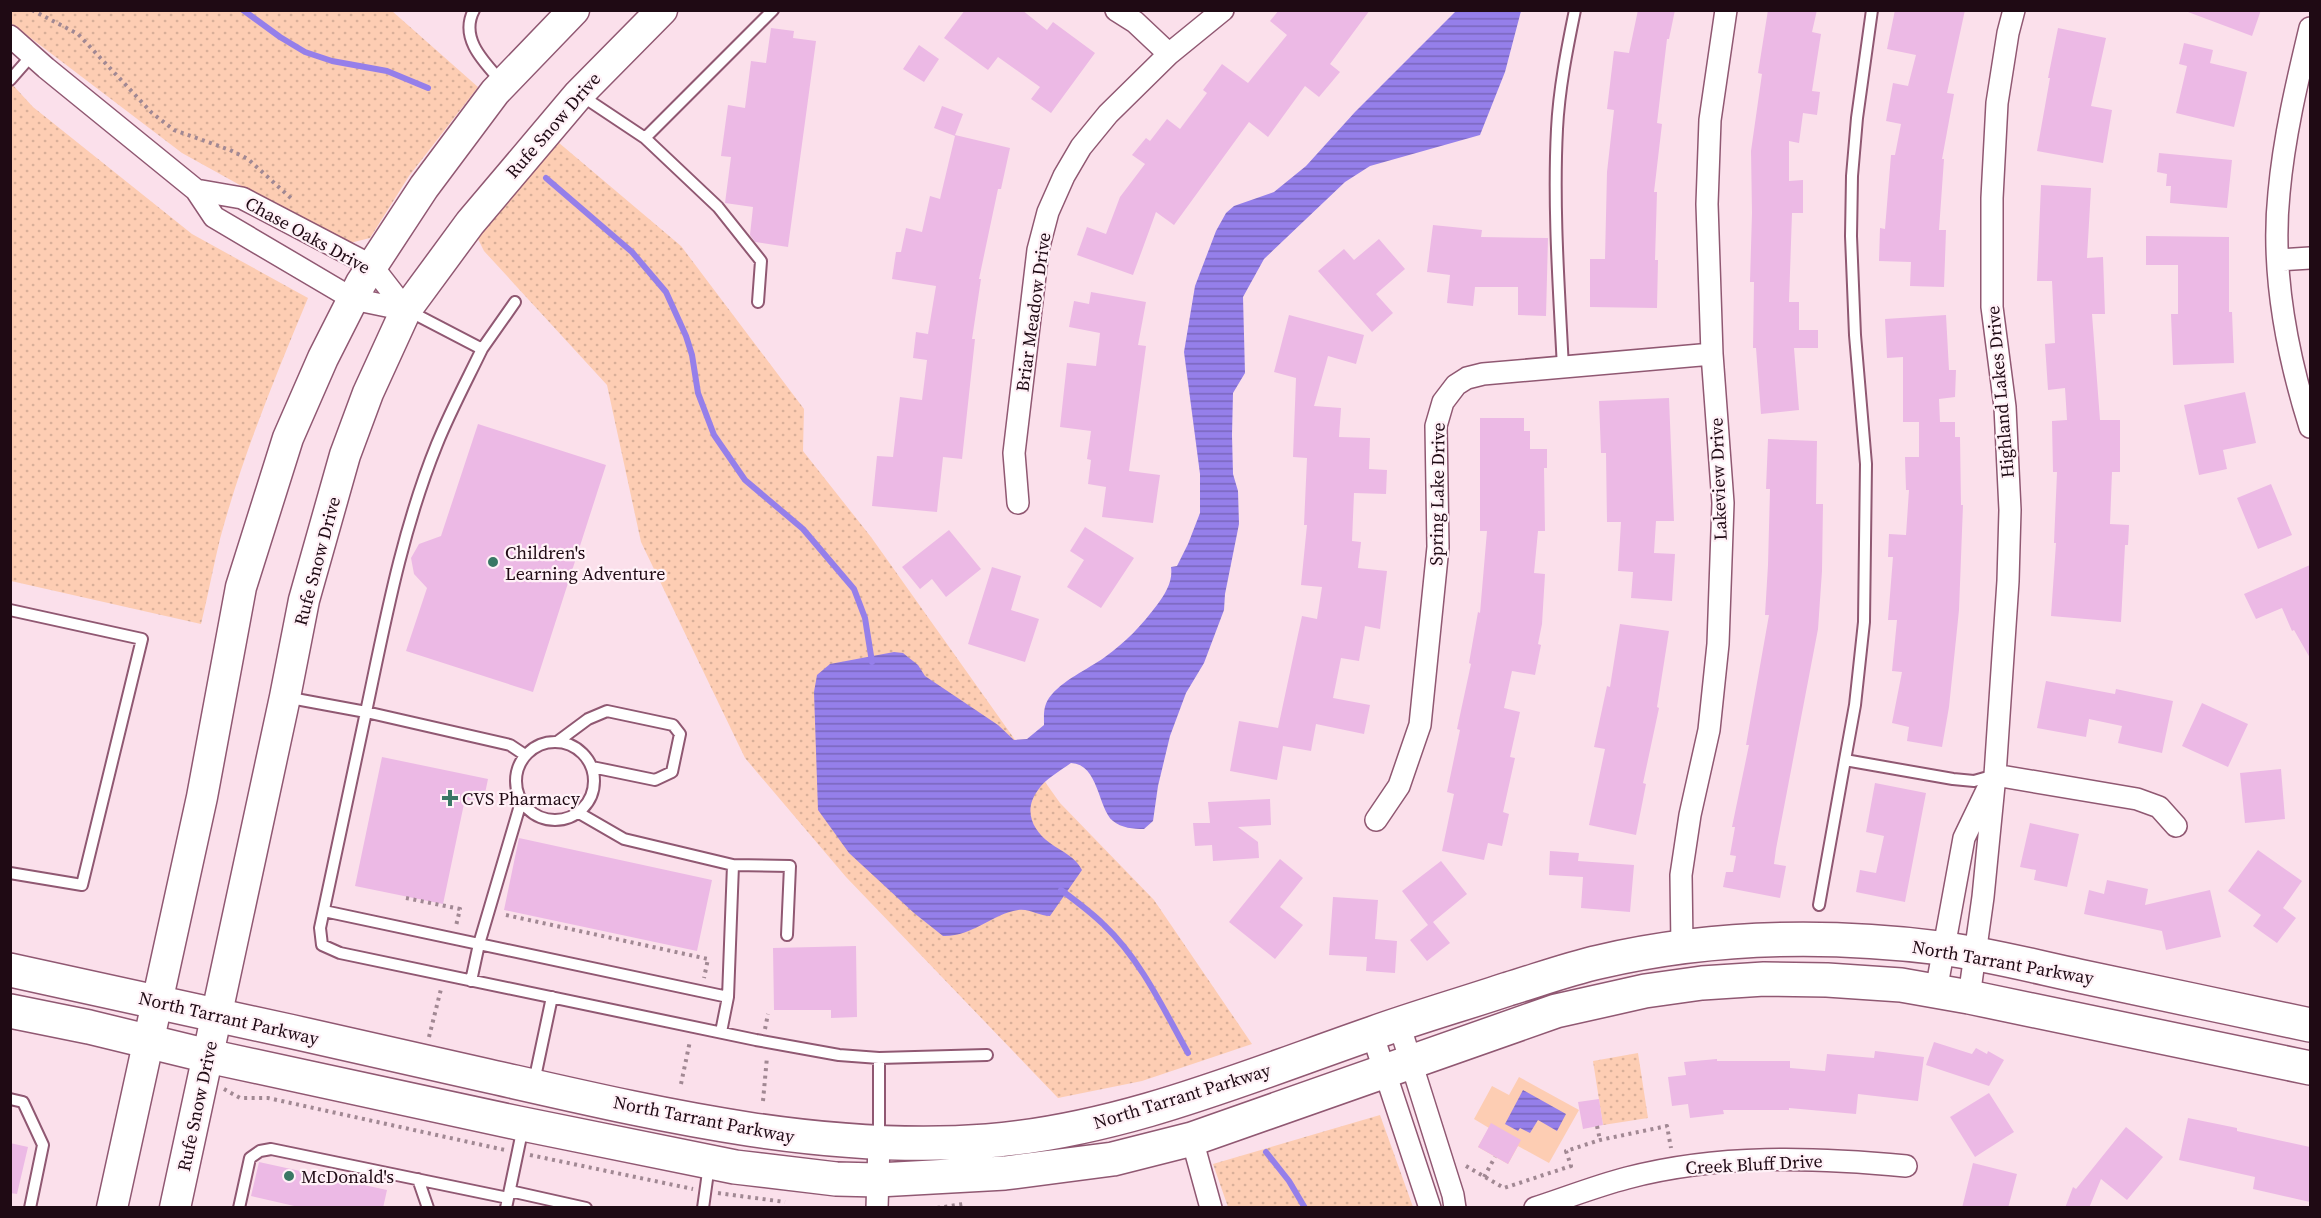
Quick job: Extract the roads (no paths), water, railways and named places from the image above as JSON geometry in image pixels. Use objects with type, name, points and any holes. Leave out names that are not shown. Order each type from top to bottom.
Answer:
[{"type":"main road","points":[[112,1208],[202,797],[241,587],[288,438],[323,358],[353,299],[424,187],[504,84],[574,10]]},
{"type":"main road","name":"Rufe Snow Drive","points":[[176,1208],[304,600],[345,455],[368,393],[406,310],[470,223],[579,94],[662,10]]},
{"type":"main road","name":"North Tarrant Parkway","points":[[10,970],[533,1086],[714,1123],[793,1136],[879,1143],[987,1141],[1100,1123],[1220,1088],[1386,1028],[1597,962],[1682,946],[1801,939],[1879,941],[1944,948],[2310,1025]]},
{"type":"main road","points":[[10,1011],[524,1124],[877,1194],[1005,1173],[1113,1159],[1192,1140],[1556,1011],[1645,991],[1702,983],[1764,979],[1901,985],[2310,1068]]},
{"type":"main road","points":[[524,1124],[533,1086]]},
{"type":"street","points":[[1116,10],[1135,22],[1169,54]]},
{"type":"street","name":"Briar Meadow Drive","points":[[1018,503],[1014,453],[1038,250],[1048,212],[1064,176],[1081,147],[1108,114],[1169,54],[1223,10]]},
{"type":"street","name":"Lakeview Drive","points":[[1682,946],[1681,875],[1690,815],[1708,730],[1718,644],[1723,503],[1712,354],[1707,204],[1710,120],[1726,10]]},
{"type":"street","name":"Highland Lakes Drive","points":[[1969,997],[1976,953],[1995,775],[2005,652],[2010,510],[2005,407],[1992,307],[1992,198],[1997,102],[2014,10]]},
{"type":"street","points":[[2310,28],[2293,99],[2278,195],[2278,260],[2285,335],[2310,427]]},
{"type":"street","name":"Chase Oaks Drive","points":[[10,36],[196,190],[214,217],[353,299],[406,310]]},
{"type":"street","name":"Chase Oaks Drive","points":[[196,190],[242,198],[372,266],[406,310]]},
{"type":"street","points":[[2278,260],[2310,258]]},
{"type":"street","name":"Spring Lake Drive","points":[[1376,820],[1399,786],[1420,725],[1438,547],[1436,426],[1443,402],[1456,385],[1467,378],[1483,374],[1712,354]]},
{"type":"street","points":[[1995,775],[2137,799],[2159,807],[2176,826]]},
{"type":"street","name":"Highland Lakes Drive","points":[[1936,991],[1964,838],[1995,775]]},
{"type":"street","points":[[1386,1028],[1430,1208]]},
{"type":"street","points":[[1386,1028],[1397,1066],[1453,1195],[1455,1208]]},
{"type":"street","points":[[1192,1140],[1211,1208]]},
{"type":"street","points":[[877,1194],[879,1143]]},
{"type":"street","name":"Creek Bluff Drive","points":[[1535,1208],[1628,1178],[1722,1162],[1836,1159],[1906,1166]]},
{"type":"lane","points":[[474,10],[469,33],[473,43],[477,52],[504,84]]},
{"type":"lane","points":[[645,138],[773,10]]},
{"type":"lane","points":[[1563,368],[1557,128],[1567,48],[1575,10]]},
{"type":"lane","points":[[1819,905],[1863,648],[1866,587],[1866,464],[1855,334],[1851,236],[1852,176],[1857,118],[1872,10]]},
{"type":"lane","points":[[10,80],[32,55]]},
{"type":"lane","points":[[579,94],[645,138],[718,207],[761,261],[758,302]]},
{"type":"lane","points":[[514,302],[482,349],[437,443],[396,571],[320,928],[322,945],[340,953],[798,1048],[879,1059],[987,1055]]},
{"type":"lane","points":[[406,310],[482,349]]},
{"type":"lane","points":[[10,610],[142,639],[81,885],[10,873]]},
{"type":"lane","points":[[285,697],[366,712],[510,745],[525,755]]},
{"type":"lane","points":[[557,742],[581,724],[607,711],[673,725],[680,734],[672,772],[655,780],[592,767]]},
{"type":"lane","points":[[471,981],[479,944],[521,802],[515,778],[525,755],[540,744],[557,742],[572,745],[584,754],[592,767],[595,784],[590,801],[579,813],[558,821],[537,817],[521,802]]},
{"type":"lane","points":[[1845,760],[1974,781],[1995,775]]},
{"type":"lane","points":[[579,813],[624,840],[733,865],[790,866],[787,935]]},
{"type":"lane","points":[[721,1032],[728,997],[733,865]]},
{"type":"lane","points":[[324,911],[728,997]]},
{"type":"lane","points":[[533,1086],[552,998]]},
{"type":"lane","points":[[879,1059],[879,1143]]},
{"type":"lane","points":[[10,1099],[23,1102],[43,1144],[30,1208]]},
{"type":"lane","points":[[508,1199],[524,1124]]},
{"type":"lane","points":[[240,1208],[250,1158],[260,1151],[271,1149],[508,1199],[586,1208]]},
{"type":"lane","points":[[703,1208],[709,1162]]},
{"type":"lane","points":[[418,1179],[428,1208]]},
{"type":"waterway","points":[[243,10],[305,52],[332,61],[387,71],[428,88]]},
{"type":"waterway","points":[[546,178],[632,252],[666,292],[686,336],[692,355],[698,393],[714,435],[745,480],[803,529],[854,589],[865,618],[872,662]]},
{"type":"waterway","points":[[1061,890],[1099,920],[1129,954],[1151,986],[1188,1053]]},
{"type":"waterway","points":[[1266,1152],[1289,1181],[1305,1208]]},
{"type":"place","name":"Children's Learning Adventure","points":[[493,562]]},
{"type":"place","name":"CVS Pharmacy","points":[[450,798]]},
{"type":"place","name":"McDonald's","points":[[289,1176]]}]
